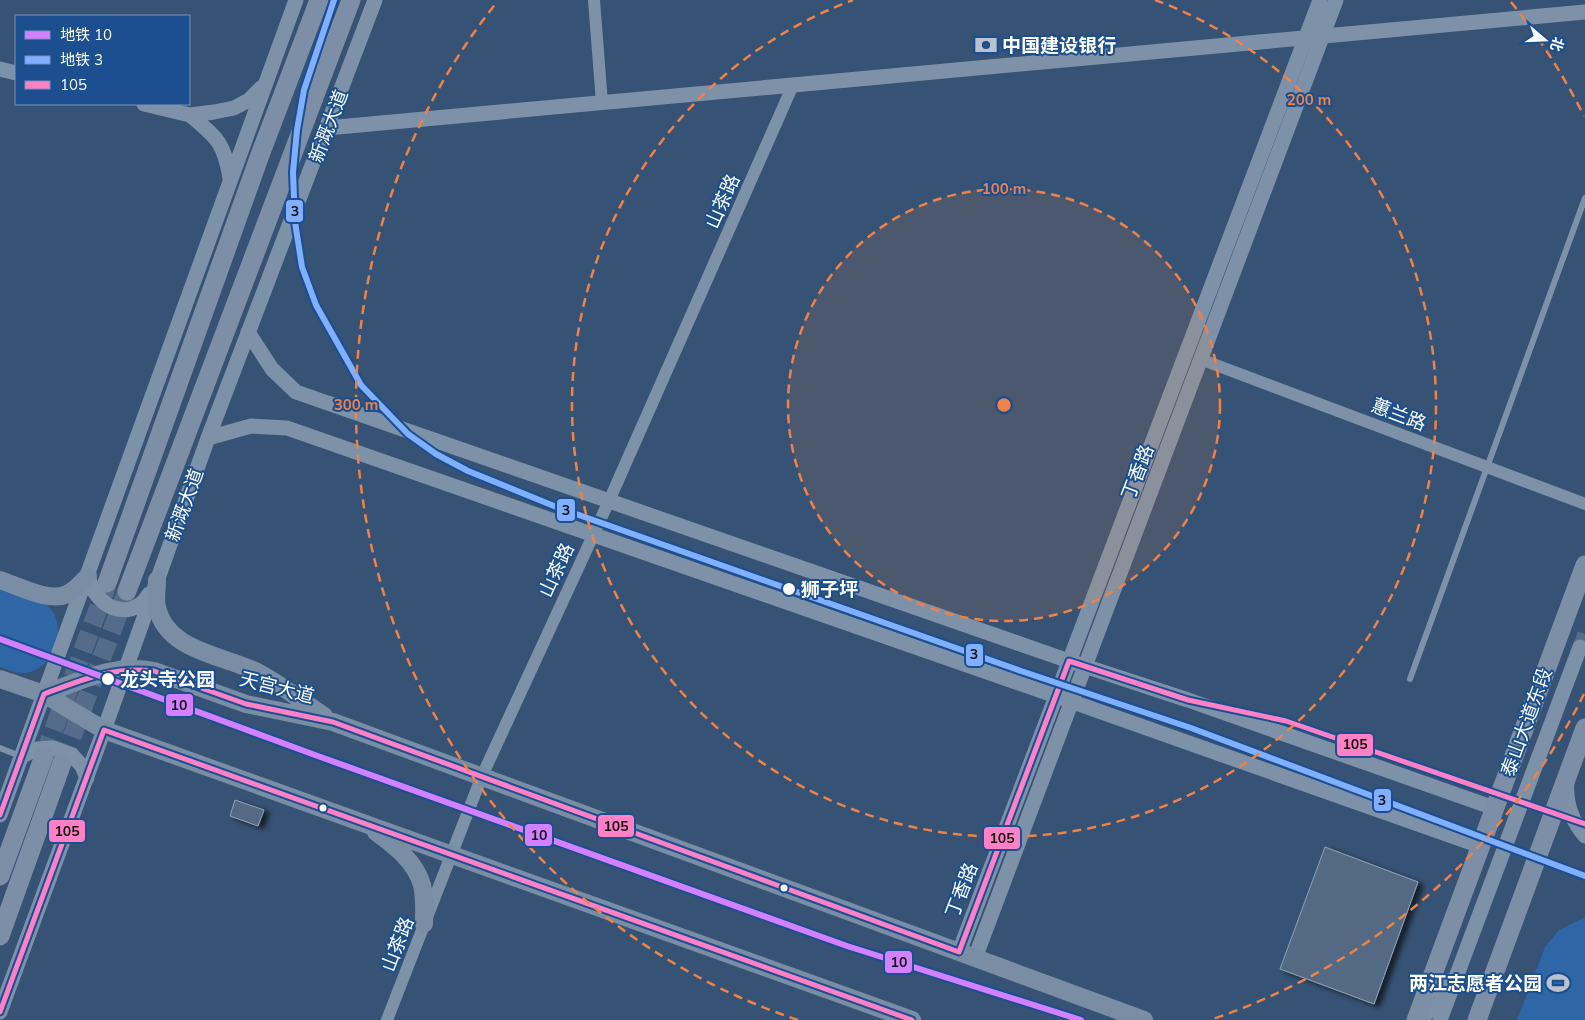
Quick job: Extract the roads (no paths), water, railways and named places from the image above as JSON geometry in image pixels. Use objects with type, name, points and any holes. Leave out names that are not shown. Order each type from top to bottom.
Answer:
[{"type":"main road","points":[[107,583],[260,155],[319,0]]},
{"type":"main road","name":"新溉大道","points":[[127,591],[351,0]]},
{"type":"main road","name":"泰山大道东段","points":[[1416,1020],[1585,565]]},
{"type":"main road","points":[[0,580],[45,596],[56,597],[66,595],[88,576]]},
{"type":"main road","points":[[157,580],[156,605],[166,628],[176,638],[198,649],[260,673],[333,722]]},
{"type":"main road","name":"天宫大道","points":[[44,694],[102,673],[126,668],[154,671],[246,704],[333,722],[1144,1020]]},
{"type":"main road","points":[[0,679],[44,694],[104,730],[912,1020]]},
{"type":"main road","points":[[1477,1020],[1585,728]]},
{"type":"main road","points":[[0,876],[44,756]]},
{"type":"main road","points":[[0,936],[62,763]]},
{"type":"main road","points":[[361,821],[400,851],[413,866],[422,885],[424,924]]},
{"type":"street","points":[[0,815],[296,0]]},
{"type":"street","name":"新溉大道","points":[[2,1013],[208,438],[375,0]]},
{"type":"street","points":[[594,0],[602,103]]},
{"type":"street","name":"丁香路","points":[[967,955],[1056,696],[1320,0]]},
{"type":"street","name":"丁香路","points":[[967,955],[1072,701],[1336,0]]},
{"type":"street","points":[[327,128],[1585,12]]},
{"type":"street","points":[[0,69],[15,73]]},
{"type":"street","points":[[148,105],[190,115],[234,108],[249,100],[264,84]]},
{"type":"street","name":"山茶路","points":[[388,1020],[482,776],[609,501],[793,85]]},
{"type":"street","points":[[190,115],[222,145],[227,158],[230,179]]},
{"type":"street","points":[[248,332],[272,369],[296,392],[1069,661],[1188,700],[1494,808]]},
{"type":"street","name":"蕙兰路","points":[[1200,360],[1585,504]]},
{"type":"street","points":[[208,438],[251,426],[287,428],[1072,701],[1480,846]]},
{"type":"street","points":[[88,576],[94,593],[105,604],[122,610],[137,608],[145,602],[157,580]]},
{"type":"street","points":[[1440,1020],[1580,647]]},
{"type":"street","points":[[22,756],[36,749],[53,748],[72,755],[82,766],[87,778]]},
{"type":"street","points":[[1568,772],[1567,795],[1571,815],[1585,836]]},
{"type":"street","points":[[1422,1020],[1463,959]]},
{"type":"lane","points":[[1410,679],[1585,198]]},
{"type":"lane","points":[[1188,700],[1286,721],[1444,775]]},
{"type":"lane","points":[[0,748],[22,756]]},
{"type":"tunnel","points":[[44,756],[107,585]]},
{"type":"tunnel","points":[[62,763],[127,591]]},
{"type":"tunnel","points":[[1580,647],[1585,634]]},
{"type":"metro line","name":"3","points":[[334,0],[304,90],[297,130],[293,172],[295,222],[302,267],[316,305],[361,385],[408,434],[436,454],[468,471],[559,508],[1021,671],[1191,728],[1585,876]]},
{"type":"metro line","name":"10","points":[[0,639],[315,755],[847,946],[1081,1020]]},
{"type":"place","name":"中国建设银行","points":[[986,45]]},
{"type":"place","name":"狮子坪","points":[[789,589]]},
{"type":"place","name":"龙头寺公园","points":[[108,679]]},
{"type":"place","name":"两江志愿者公园","points":[[1558,983]]}]
